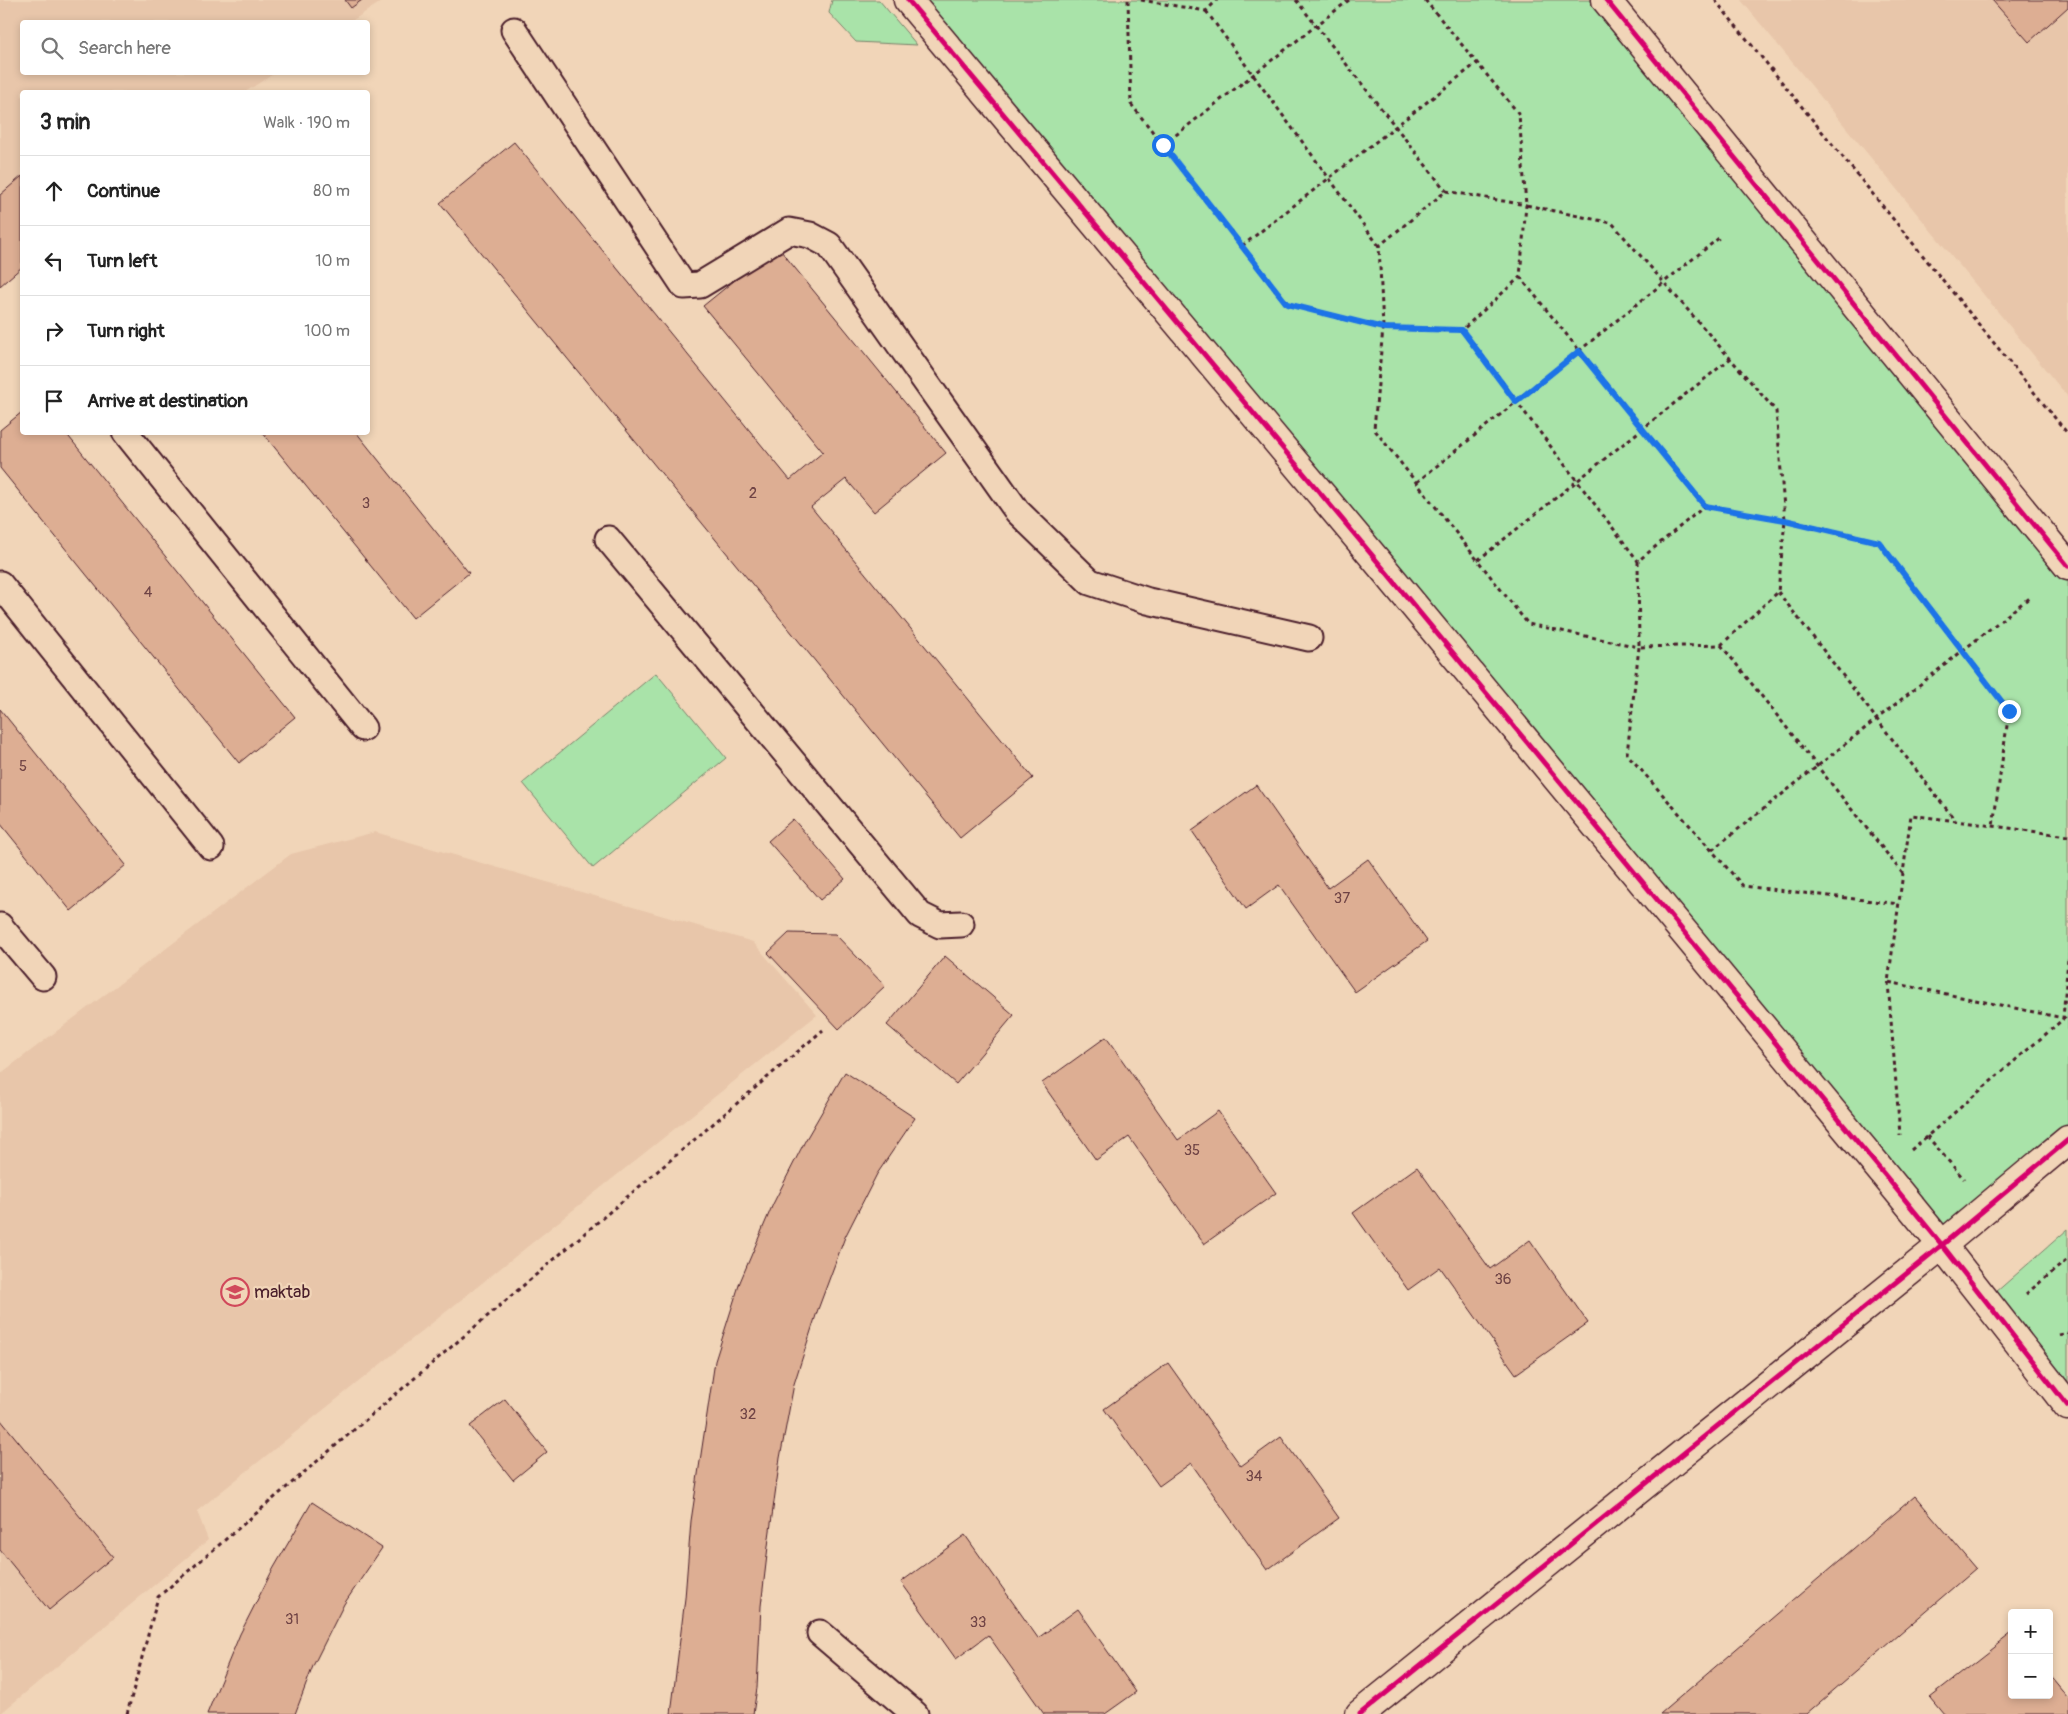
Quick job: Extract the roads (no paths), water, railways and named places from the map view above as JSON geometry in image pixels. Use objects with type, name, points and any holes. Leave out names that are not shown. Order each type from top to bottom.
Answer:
[{"type":"street","points":[[908,0],[1942,1245],[2068,1406]]},
{"type":"street","points":[[1606,0],[2068,566]]},
{"type":"street","points":[[1360,1714],[1942,1245],[2068,1140]]},
{"type":"lane","points":[[514,30],[684,286],[700,285],[789,231],[810,235],[829,245],[1017,511],[1090,582],[1148,601],[1309,638]]},
{"type":"lane","points":[[127,435],[364,728]]},
{"type":"lane","points":[[608,539],[920,915],[940,924],[961,924]]},
{"type":"lane","points":[[0,584],[211,847]]},
{"type":"lane","points":[[0,926],[43,977]]},
{"type":"lane","points":[[820,1633],[915,1714]]},
{"type":"place","name":"maktab","points":[[235,1292]]}]
